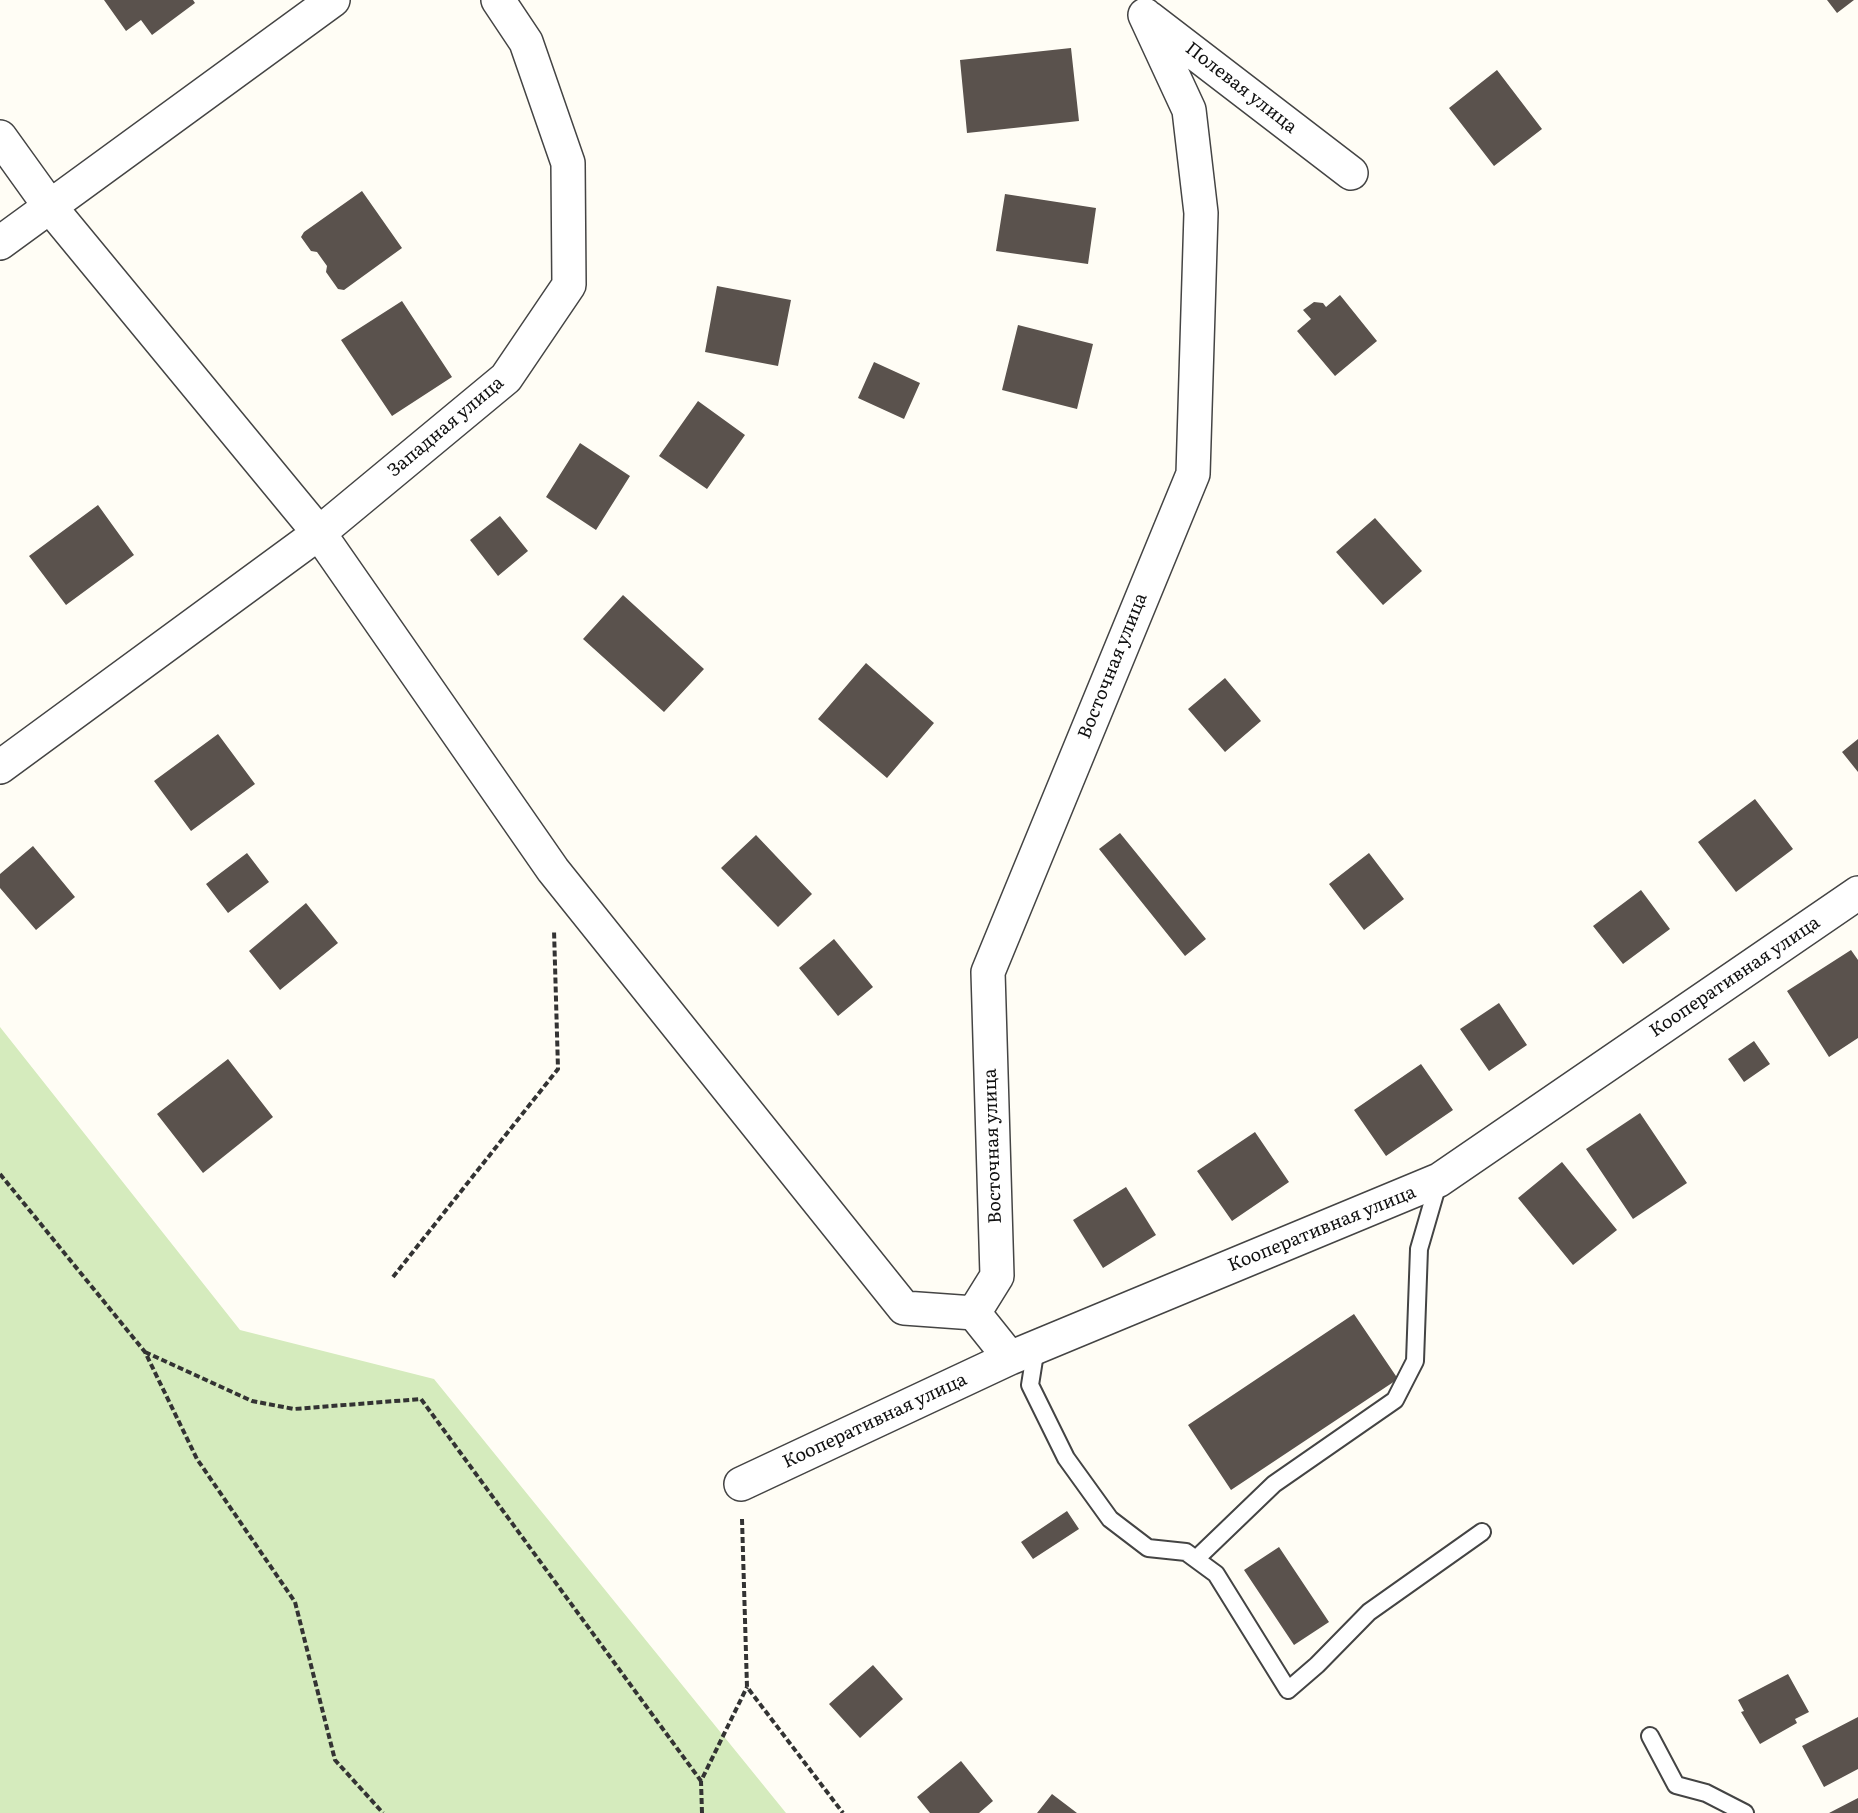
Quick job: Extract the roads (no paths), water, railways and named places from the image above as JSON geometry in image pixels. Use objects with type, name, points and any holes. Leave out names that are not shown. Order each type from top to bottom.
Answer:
[{"type":"street","points":[[0,243],[333,0]]},
{"type":"street","name":"Западная улица","points":[[0,768],[319,533],[506,378],[569,285],[568,163],[526,42],[498,0]]},
{"type":"street","name":"Полевая улица","points":[[1140,7],[1351,173]]},
{"type":"street","name":"Восточная улица","points":[[974,1313],[997,1276],[988,972],[1192,474],[1201,213],[1189,110],[1140,7]]},
{"type":"street","points":[[0,137],[51,208],[319,533],[553,870],[904,1308],[974,1313],[1023,1352]]},
{"type":"street","name":"Кооперативная улица","points":[[741,1484],[1023,1352],[1439,1180],[1858,893]]},
{"type":"lane","points":[[1196,1559],[1274,1484],[1395,1400],[1415,1361],[1419,1249],[1439,1180]]},
{"type":"lane","points":[[1023,1352],[1030,1385],[1066,1458],[1110,1519],[1148,1548],[1186,1552],[1216,1574],[1288,1690],[1317,1665],[1369,1612],[1482,1532]]},
{"type":"lane","points":[[1650,1736],[1676,1785],[1706,1793],[1745,1813]]}]
